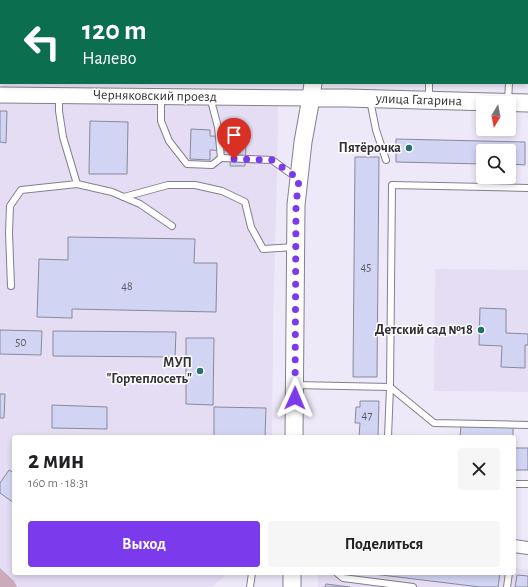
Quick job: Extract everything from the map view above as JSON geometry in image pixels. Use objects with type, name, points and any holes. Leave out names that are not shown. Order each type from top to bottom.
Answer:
[{"type":"main road","name":"улица Гагарина","points":[[312,90],[370,98],[476,101]]},
{"type":"main road","points":[[294,435],[296,205],[306,120],[312,90]]},
{"type":"main road","name":"улица Гагарина","points":[[516,102],[528,103]]},
{"type":"main road","points":[[292,575],[292,587]]},
{"type":"street","name":"Черняковский проезд","points":[[0,95],[210,97],[312,90]]},
{"type":"street","points":[[516,546],[528,548]]},
{"type":"lane","points":[[429,84],[429,100]]},
{"type":"lane","points":[[508,96],[509,84]]},
{"type":"lane","points":[[59,96],[59,111],[63,137],[77,184]]},
{"type":"lane","points":[[162,97],[161,121],[168,140],[187,164],[212,165],[221,158],[272,160],[299,179]]},
{"type":"lane","points":[[210,97],[218,127],[221,158]]},
{"type":"lane","points":[[370,98],[376,130],[386,160]]},
{"type":"lane","points":[[11,286],[9,233],[10,206],[21,190],[77,184],[112,192],[140,204],[172,226]]},
{"type":"lane","points":[[124,197],[168,185],[195,185],[222,191],[245,202],[251,227],[263,249],[296,247]]},
{"type":"lane","points":[[388,435],[392,185],[528,188]]},
{"type":"lane","points":[[295,385],[390,387],[434,423],[528,425]]},
{"type":"lane","points":[[516,484],[528,484]]},
{"type":"lane","points":[[250,587],[252,575]]},
{"type":"lane","points":[[339,575],[343,578],[413,587]]},
{"type":"lane","points":[[507,587],[509,575]]},
{"type":"shaded area","points":[[0,103],[278,106],[272,435],[12,435],[12,575],[226,575],[212,587],[17,587],[14,581],[0,568]]},
{"type":"shaded area","name":"Детский сад №18","points":[[435,269],[528,270],[528,392],[434,391]]},
{"type":"shaded area","points":[[0,568],[14,581],[17,587],[0,587]]},
{"type":"shaded area","points":[[516,568],[528,570],[528,587],[318,587],[318,575],[516,575]]},
{"type":"building","points":[[0,111],[7,111],[6,143],[0,142]]},
{"type":"building","points":[[90,121],[128,122],[127,174],[89,174]]},
{"type":"building","points":[[232,124],[247,125],[245,166],[230,166],[231,151],[210,150],[210,160],[190,159],[191,129],[210,130],[210,136],[231,137]]},
{"type":"building","points":[[396,139],[525,142],[525,165],[516,164],[516,144],[476,144],[476,164],[396,162]]},
{"type":"building","points":[[355,157],[379,157],[377,377],[353,377]]},
{"type":"building","points":[[68,237],[195,239],[194,263],[217,263],[216,312],[72,309],[72,318],[37,317],[39,259],[68,260]]},
{"type":"building","points":[[480,308],[506,309],[506,333],[528,334],[528,345],[525,345],[525,368],[501,367],[502,346],[479,345]]},
{"type":"building","points":[[0,330],[42,331],[41,355],[0,354]]},
{"type":"building","points":[[53,331],[176,332],[175,357],[53,356]]},
{"type":"building","name":"МУП \"Гортеплосеть\"","points":[[186,338],[214,338],[213,405],[186,404]]},
{"type":"building","points":[[0,394],[5,394],[4,418],[0,418]]},
{"type":"building","points":[[360,401],[379,401],[378,435],[359,435],[360,423],[355,423],[356,407],[360,407]]},
{"type":"building","points":[[52,405],[107,407],[107,429],[52,428]]},
{"type":"building","points":[[214,407],[266,408],[265,435],[214,435]]},
{"type":"building","points":[[461,426],[513,427],[513,435],[460,435]]},
{"type":"building","points":[[516,448],[528,448],[528,470],[516,470]]},
{"type":"building","points":[[9,470],[12,472],[12,502],[0,493],[0,483]]},
{"type":"building","points":[[381,575],[500,575],[498,587],[480,587]]},
{"type":"building","points":[[517,575],[528,576],[528,587],[515,587]]},
{"type":"building","points":[[326,584],[350,587],[325,587]]},
{"type":"place","name":"Пятёрочка","points":[[409,148]]},
{"type":"place","name":"Детский сад №18","points":[[481,330]]},
{"type":"place","name":"МУП \"Гортеплосеть\"","points":[[200,371]]},
{"type":"route","points":[[234,159],[272,160],[299,179],[296,205],[295,398]]}]
